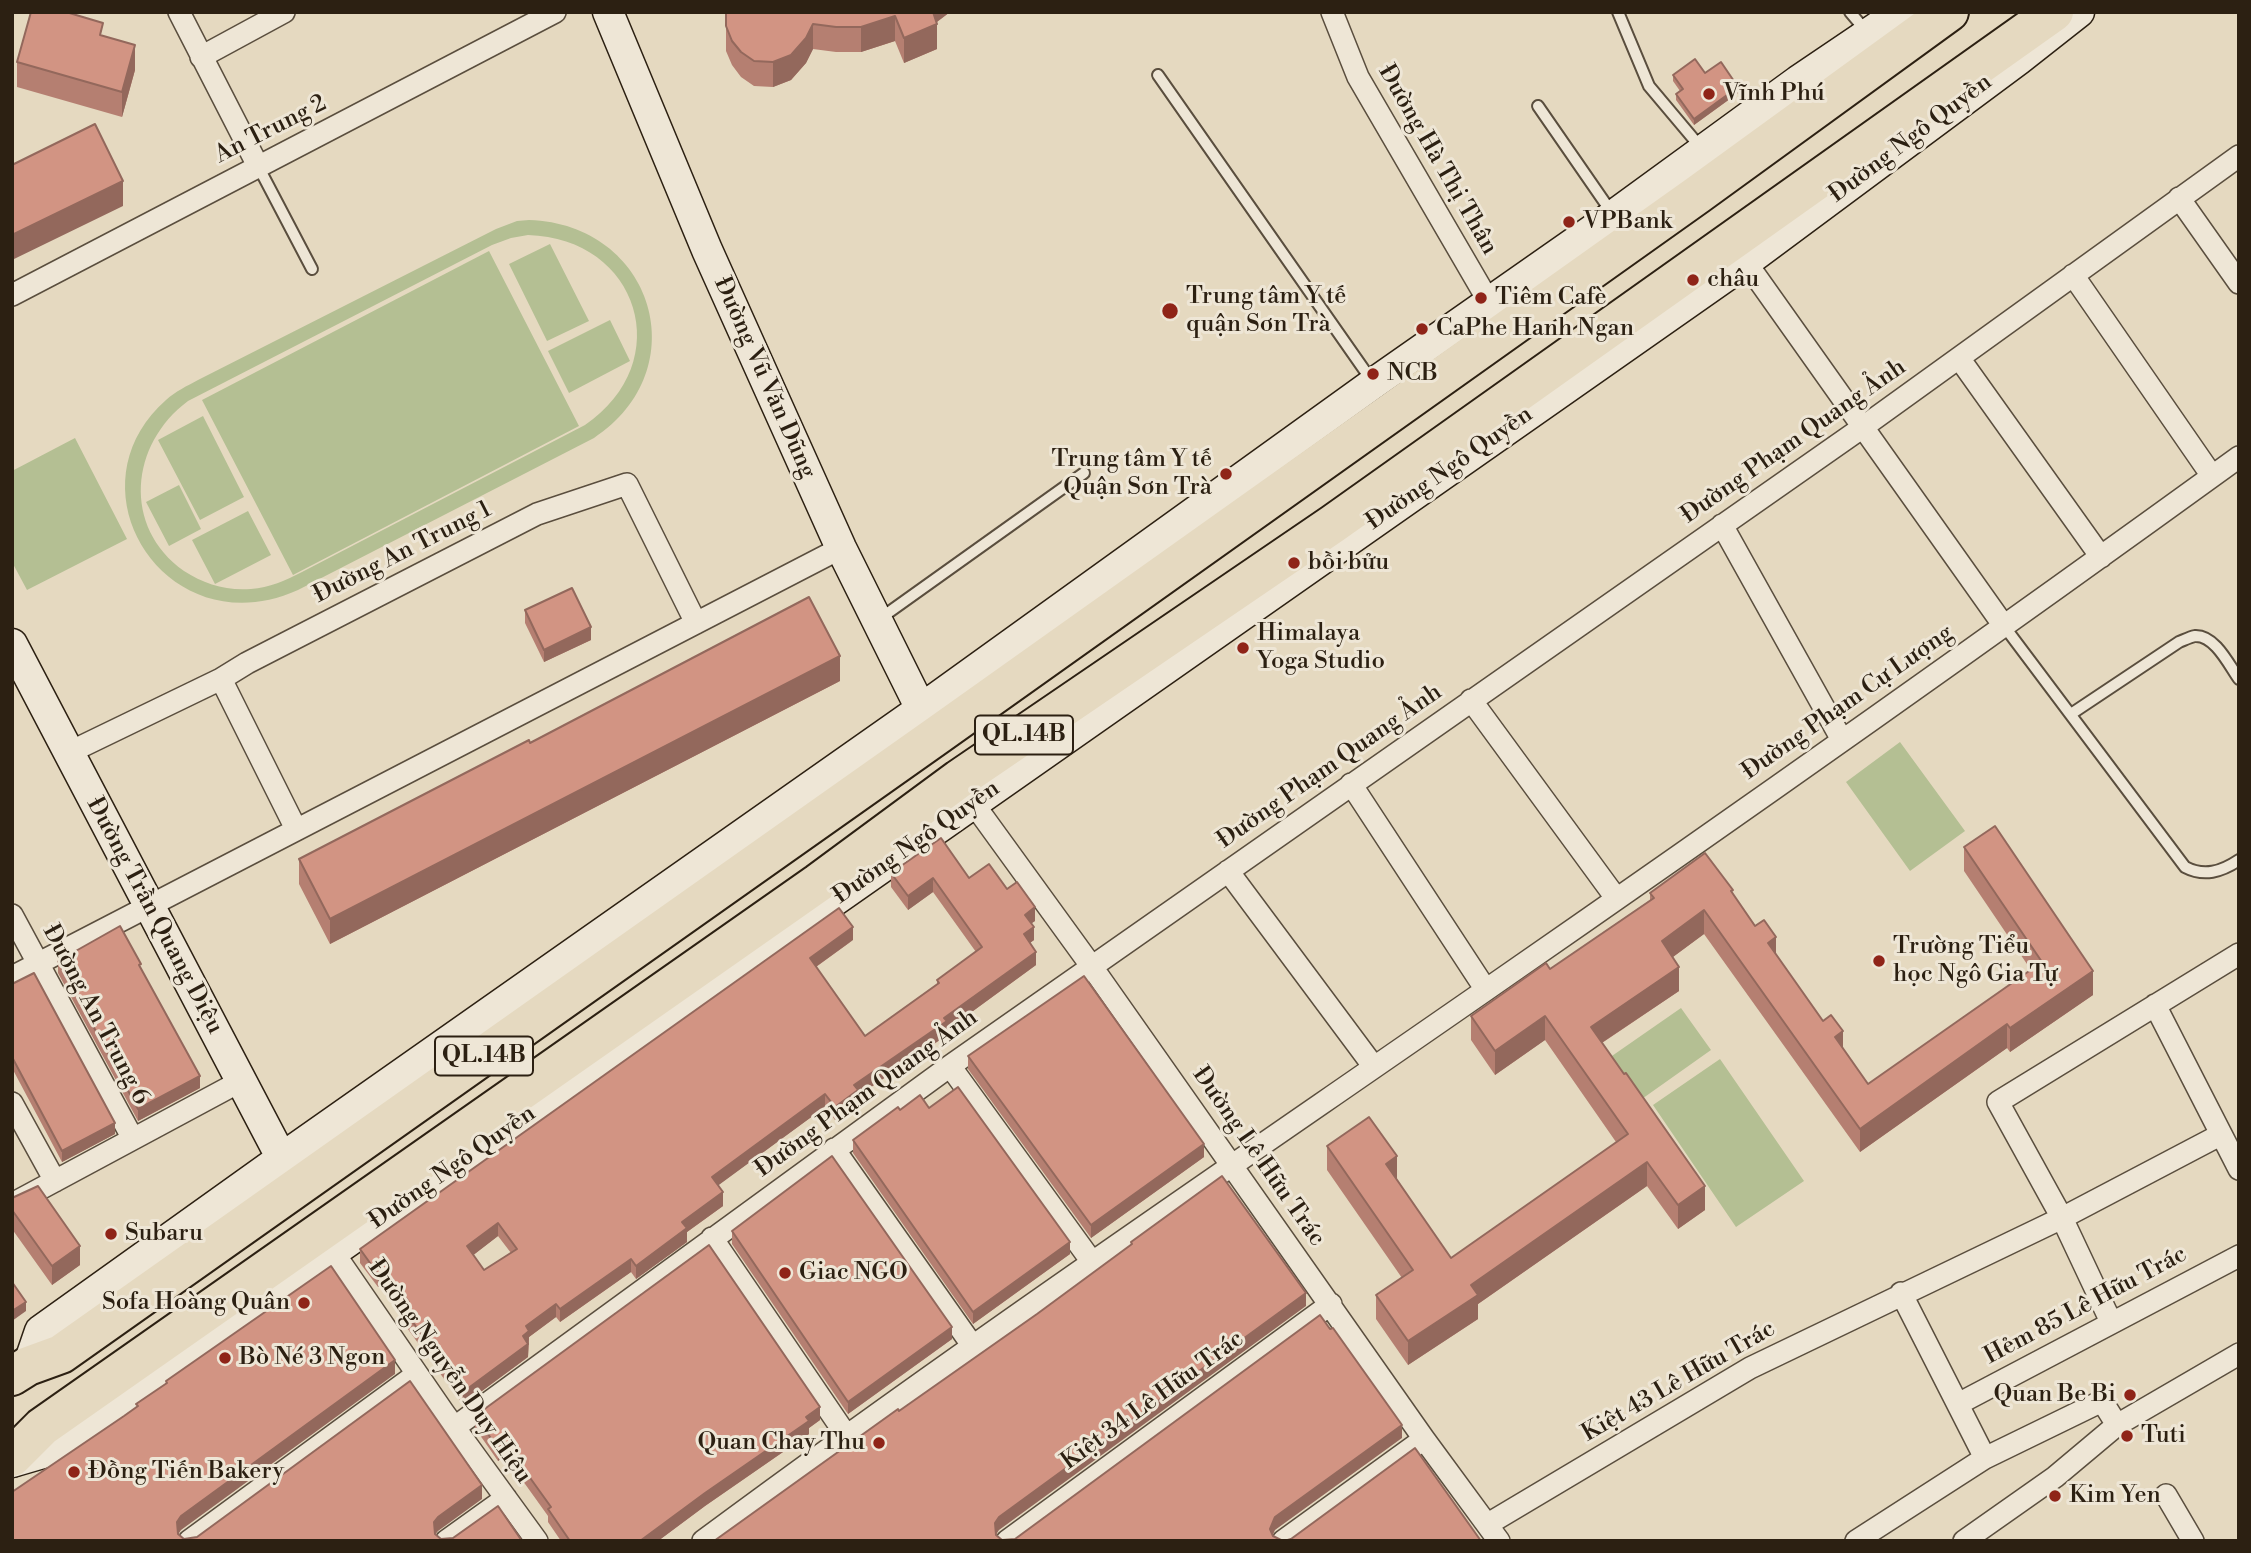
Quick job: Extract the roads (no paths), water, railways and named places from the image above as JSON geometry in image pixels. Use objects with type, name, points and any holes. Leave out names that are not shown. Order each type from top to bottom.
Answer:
[{"type":"highway","name":"QL.14B","points":[[20,1371],[61,1354],[289,1173],[928,723],[1713,163],[1949,12]]},
{"type":"highway","points":[[1739,251],[2054,12]]},
{"type":"highway","name":"Đường Ngô Quyền","points":[[12,1460],[42,1427],[326,1243],[807,891],[966,791],[1333,524],[1739,251]]},
{"type":"highway","points":[[928,723],[966,791]]},
{"type":"street","points":[[179,12],[258,166]]},
{"type":"street","points":[[201,57],[284,12]]},
{"type":"street","name":"An Trung 2","points":[[12,295],[555,12]]},
{"type":"street","name":"Đường Vũ Văn Dũng","points":[[608,12],[706,250],[841,548],[928,723]]},
{"type":"street","name":"Đường Hà Thị Thân","points":[[1332,12],[1358,77],[1497,316]]},
{"type":"street","points":[[928,723],[1374,383],[1497,316],[1614,215],[1713,163],[1859,23],[1900,12]]},
{"type":"street","name":"Đường Ngô Quyền","points":[[1739,251],[2018,60],[2079,12]]},
{"type":"street","name":"Đường Phạm Quang Ảnh","points":[[455,1427],[950,1066],[1863,427],[2239,156]]},
{"type":"street","points":[[2179,198],[2239,283]]},
{"type":"street","points":[[1739,251],[2004,626]]},
{"type":"street","points":[[2073,275],[2213,476]]},
{"type":"street","points":[[1959,358],[2101,557]]},
{"type":"street","name":"Đường Phạm Cự Lượng","points":[[703,1541],[972,1345],[1486,990],[2004,626],[2239,457]]},
{"type":"street","name":"Đường An Trung 1","points":[[221,678],[537,514],[627,484],[696,623]]},
{"type":"street","points":[[1722,525],[1842,740]]},
{"type":"street","points":[[12,977],[841,548]]},
{"type":"street","name":"Đường Trần Quang Diệu","points":[[12,645],[289,1173]]},
{"type":"street","points":[[68,753],[221,678],[296,829]]},
{"type":"street","points":[[1471,700],[1616,898]]},
{"type":"street","points":[[1351,784],[1486,990]]},
{"type":"street","name":"Đường Lê Hữu Trác","points":[[966,791],[1424,1439],[1493,1532]]},
{"type":"street","points":[[1228,871],[1374,1067]]},
{"type":"street","name":"Đường An Trung 6","points":[[12,915],[133,1139]]},
{"type":"street","points":[[2111,1322],[2062,1218],[1998,1102],[2239,954]]},
{"type":"street","points":[[2155,1005],[2239,1169]]},
{"type":"street","points":[[950,1066],[1092,1262]]},
{"type":"street","points":[[12,1204],[241,1082]]},
{"type":"street","points":[[12,1103],[55,1181]]},
{"type":"street","name":"Kiệt 43 Lê Hữu Trác","points":[[1493,1532],[1750,1368],[1901,1293],[2062,1218],[2220,1135]]},
{"type":"street","points":[[834,1149],[972,1345]]},
{"type":"street","points":[[712,1238],[846,1435]]},
{"type":"street","name":"Đường Nguyễn Duy Hiệu","points":[[326,1243],[537,1541]]},
{"type":"street","name":"Hẻm 85 Lê Hữu Trác","points":[[1958,1404],[2239,1256]]},
{"type":"street","points":[[1901,1293],[1985,1458]]},
{"type":"street","name":"Kiệt 34 Lê Hữu Trác","points":[[1007,1541],[1331,1304]]},
{"type":"street","points":[[1964,1541],[2055,1477],[2117,1425],[2239,1354]]},
{"type":"street","points":[[189,1541],[417,1374]]},
{"type":"street","points":[[1856,1541],[1985,1458],[2102,1401],[2117,1425]]},
{"type":"street","points":[[1283,1541],[1424,1439]]},
{"type":"street","points":[[2166,1495],[2193,1541]]},
{"type":"street","points":[[446,1541],[506,1498]]},
{"type":"lane","points":[[1618,12],[1649,86],[1713,163]]},
{"type":"lane","points":[[1158,75],[1374,383]]},
{"type":"lane","points":[[1538,106],[1614,215]]},
{"type":"lane","points":[[258,166],[312,269]]},
{"type":"lane","points":[[878,620],[1084,473]]},
{"type":"lane","points":[[2004,626],[2185,867],[2194,872],[2210,873],[2239,860]]},
{"type":"lane","points":[[2071,714],[2179,642],[2193,636],[2205,637],[2212,642],[2239,678]]},
{"type":"place","name":"Vĩnh Phú","points":[[1709,94]]},
{"type":"place","name":"VPBank","points":[[1569,222]]},
{"type":"place","name":"châu","points":[[1693,280]]},
{"type":"place","name":"Tiêm Cafè","points":[[1481,298]]},
{"type":"place","name":"Trung tâm Y tế quận Sơn Trà","points":[[1170,311]]},
{"type":"place","name":"CaPhe Hanh Ngan","points":[[1422,329]]},
{"type":"place","name":"NCB","points":[[1373,374]]},
{"type":"place","name":"Trung tâm Y tế Quận Sơn Trà","points":[[1226,474]]},
{"type":"place","name":"bồi bửu","points":[[1294,563]]},
{"type":"place","name":"Himalaya Yoga Studio","points":[[1243,648]]},
{"type":"place","name":"Trường Tiểu học Ngô Gia Tự","points":[[1879,961]]},
{"type":"place","name":"Subaru","points":[[111,1234]]},
{"type":"place","name":"Giac NGO","points":[[785,1273]]},
{"type":"place","name":"Sofa Hoàng Quân","points":[[304,1303]]},
{"type":"place","name":"Bò Né 3 Ngon","points":[[225,1358]]},
{"type":"place","name":"Quan Be Bi","points":[[2130,1395]]},
{"type":"place","name":"Tuti","points":[[2127,1436]]},
{"type":"place","name":"Quan Chay Thu","points":[[879,1443]]},
{"type":"place","name":"Đồng Tiến Bakery","points":[[74,1472]]},
{"type":"place","name":"Kim Yen","points":[[2055,1496]]}]
